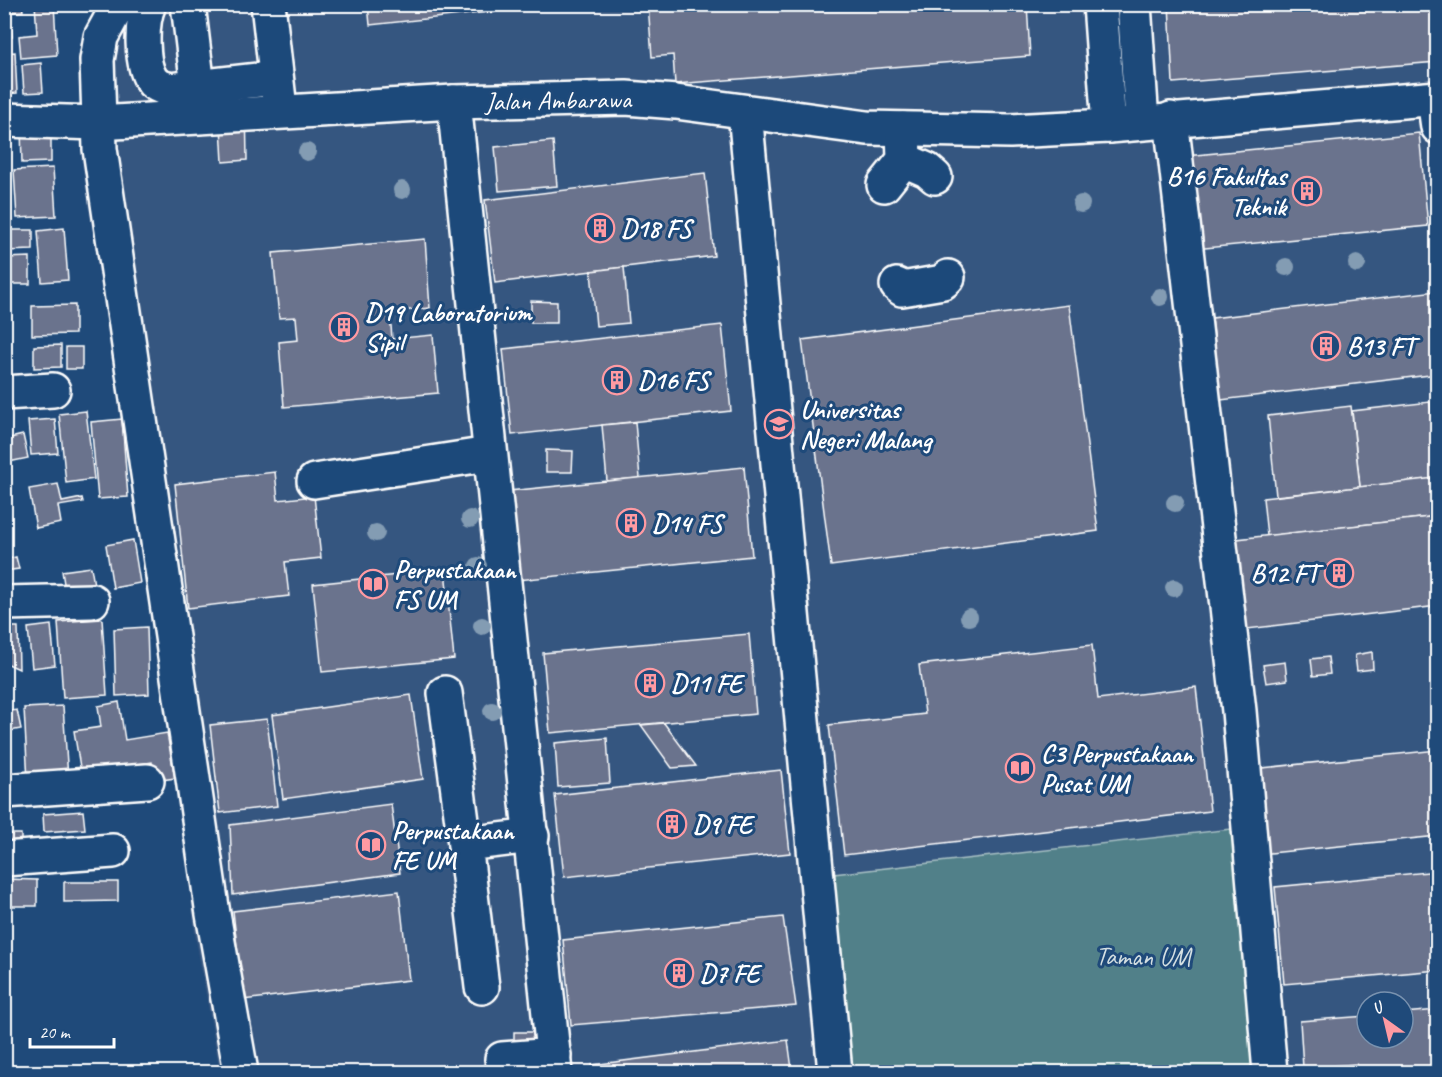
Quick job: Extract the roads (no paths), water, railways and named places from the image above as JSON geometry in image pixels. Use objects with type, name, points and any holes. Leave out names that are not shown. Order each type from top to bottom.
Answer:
[{"type":"street","points":[[119,4],[101,37],[97,60],[98,123],[211,902],[241,1072]]},
{"type":"street","points":[[149,4],[143,18],[146,69],[155,84],[170,90],[276,78]]},
{"type":"street","points":[[188,4],[198,87]]},
{"type":"street","points":[[268,4],[280,114]]},
{"type":"street","points":[[1100,4],[1109,126]]},
{"type":"street","points":[[1134,4],[1157,121],[1239,711],[1270,1072]]},
{"type":"street","name":"Jalan Ambarawa","points":[[4,120],[98,123],[454,102],[626,98],[867,128],[903,144],[1010,131],[1157,121],[1436,108]]},
{"type":"street","points":[[454,102],[554,1064],[502,1059]]},
{"type":"street","points":[[746,112],[835,1072]]},
{"type":"street","points":[[884,185],[903,144],[935,177]]},
{"type":"street","points":[[897,285],[902,289],[943,282],[948,277]]},
{"type":"street","points":[[4,393],[53,390]]},
{"type":"street","points":[[314,481],[489,454]]},
{"type":"street","points":[[4,603],[92,601]]},
{"type":"street","points":[[445,693],[482,987]]},
{"type":"street","points":[[4,791],[147,781]]},
{"type":"street","points":[[465,844],[532,836]]},
{"type":"street","points":[[4,859],[113,850]]},
{"type":"place","name":"B16 Fakultas Teknik","points":[[1307,191]]},
{"type":"place","name":"D18 FS","points":[[600,228]]},
{"type":"place","name":"D19 Laboratorium Sipil","points":[[344,327]]},
{"type":"place","name":"B13 FT","points":[[1326,346]]},
{"type":"place","name":"D16 FS","points":[[617,380]]},
{"type":"place","name":"Universitas Negeri Malang","points":[[779,424]]},
{"type":"place","name":"D14 FS","points":[[631,523]]},
{"type":"place","name":"B12 FT","points":[[1339,573]]},
{"type":"place","name":"Perpustakaan FS UM","points":[[373,584]]},
{"type":"place","name":"D11 FE","points":[[650,683]]},
{"type":"place","name":"C3 Perpustakaan Pusat UM","points":[[1020,768]]},
{"type":"place","name":"D9 FE","points":[[672,824]]},
{"type":"place","name":"Perpustakaan FE UM","points":[[371,845]]},
{"type":"place","name":"D7 FE","points":[[679,973]]},
{"type":"park label","name":"Taman UM","points":[[1143,956]]}]
